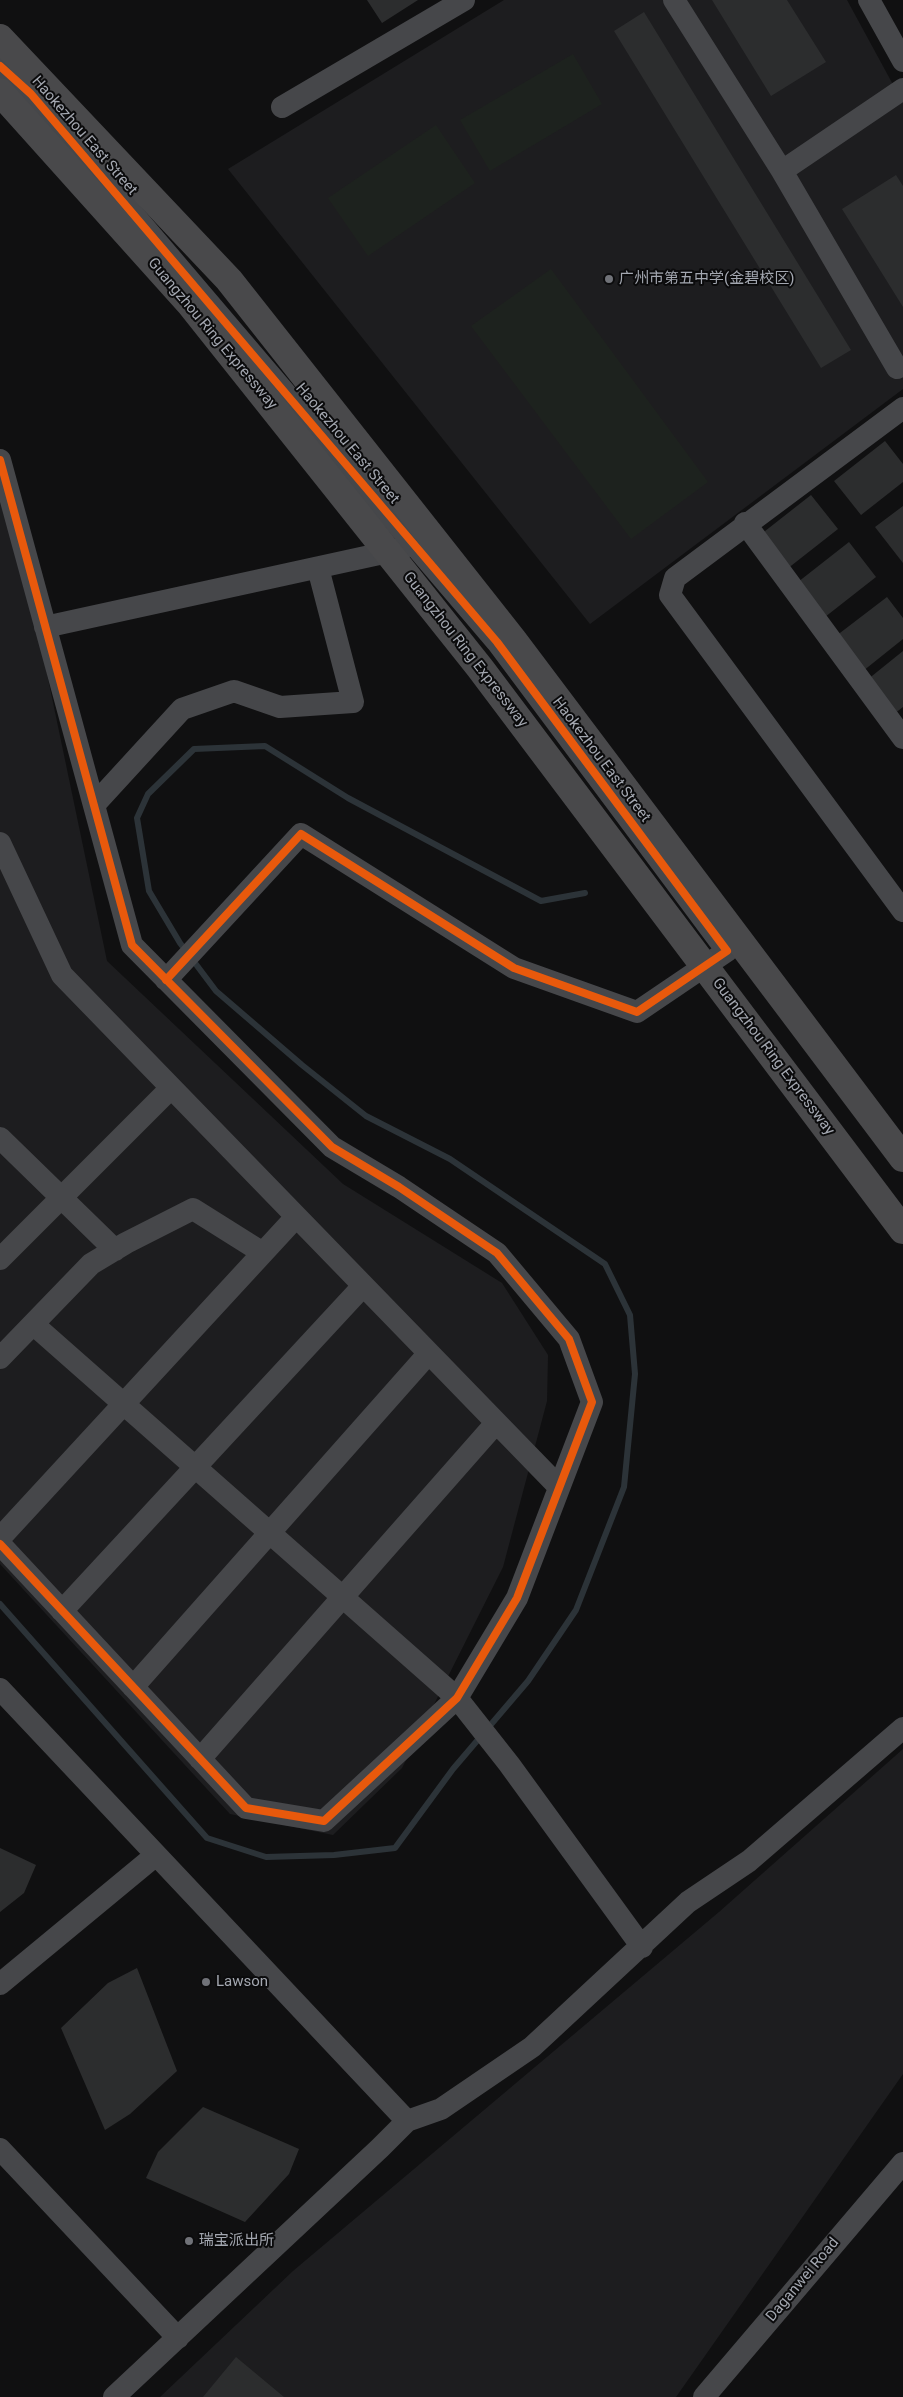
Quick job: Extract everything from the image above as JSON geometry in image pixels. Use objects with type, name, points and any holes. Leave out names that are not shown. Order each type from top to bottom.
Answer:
[{"type":"highway","points":[[0,38],[230,280],[514,640],[903,1158]]},
{"type":"highway","name":"Guangzhou Ring Expressway","points":[[0,92],[191,305],[480,668],[903,1230]]},
{"type":"street","points":[[282,107],[464,0]]},
{"type":"street","points":[[674,0],[782,171],[897,368]]},
{"type":"street","points":[[869,0],[903,60]]},
{"type":"street","name":"Haokezhou East Street","points":[[0,66],[31,94],[497,642],[727,951],[637,1012],[514,968],[301,834],[173,972]]},
{"type":"street","points":[[782,171],[903,89]]},
{"type":"street","points":[[903,408],[745,523],[675,578],[670,594],[903,911]]},
{"type":"street","points":[[0,460],[132,945],[173,972],[332,1147],[399,1187],[497,1254],[569,1339],[592,1402],[517,1598],[460,1702],[324,1821],[246,1808],[0,1544]]},
{"type":"street","points":[[745,523],[903,738]]},
{"type":"street","points":[[45,627],[416,547]]},
{"type":"street","points":[[94,804],[182,709],[234,691],[280,707],[353,702],[318,568]]},
{"type":"street","points":[[0,843],[62,975],[560,1487]]},
{"type":"street","points":[[0,1259],[171,1088]]},
{"type":"street","points":[[0,1138],[115,1250]]},
{"type":"street","points":[[0,1358],[91,1264],[193,1209],[263,1253]]},
{"type":"street","points":[[0,1538],[296,1217]]},
{"type":"street","points":[[62,1611],[363,1286]]},
{"type":"street","points":[[33,1324],[460,1702],[509,1764],[642,1947]]},
{"type":"street","points":[[133,1687],[429,1353]]},
{"type":"street","points":[[200,1759],[496,1422]]},
{"type":"street","points":[[0,1690],[407,2121]]},
{"type":"street","points":[[114,2397],[407,2121],[441,2109],[532,2047],[642,1947],[688,1902],[749,1860],[903,1728]]},
{"type":"street","points":[[0,1984],[156,1855]]},
{"type":"street","points":[[0,2149],[178,2338]]},
{"type":"street","name":"Daganwei Road","points":[[704,2397],[903,2163]]},
{"type":"shaded area","name":"广州市第五中学(金碧校区)","points":[[504,0],[847,0],[903,103],[903,389],[590,624],[228,169]]},
{"type":"shaded area","points":[[573,54],[602,104],[490,171],[460,120]]},
{"type":"shaded area","points":[[436,125],[475,183],[368,256],[328,198]]},
{"type":"shaded area","points":[[551,269],[708,482],[631,539],[471,326]]},
{"type":"shaded area","points":[[0,449],[107,961],[343,1184],[502,1283],[548,1355],[547,1401],[503,1567],[402,1768],[333,1835],[230,1814],[0,1564]]},
{"type":"shaded area","points":[[903,1749],[903,2074],[676,2397],[160,2397],[293,2271],[719,1912]]},
{"type":"building","points":[[367,0],[418,0],[382,23]]},
{"type":"building","points":[[712,0],[787,0],[826,62],[771,96]]},
{"type":"building","points":[[644,12],[851,350],[821,368],[614,31]]},
{"type":"building","points":[[896,175],[903,186],[903,307],[842,209]]},
{"type":"building","points":[[885,441],[903,464],[903,482],[861,515],[834,481]]},
{"type":"building","points":[[811,495],[838,529],[787,569],[760,535]]},
{"type":"building","points":[[903,506],[903,563],[875,527]]},
{"type":"building","points":[[849,542],[876,577],[825,617],[798,582]]},
{"type":"building","points":[[887,597],[903,618],[903,639],[863,671],[836,636]]},
{"type":"building","points":[[903,651],[903,707],[894,714],[867,680]]},
{"type":"building","points":[[0,1848],[36,1865],[24,1893],[0,1912]]},
{"type":"building","points":[[137,1968],[177,2071],[130,2114],[105,2130],[61,2028],[108,1983]]},
{"type":"building","points":[[203,2107],[299,2149],[289,2174],[245,2222],[146,2178],[158,2152]]},
{"type":"building","points":[[236,2357],[284,2397],[203,2397]]},
{"type":"waterway","points":[[0,1604],[207,1838],[266,1857],[334,1855],[395,1848],[453,1769],[528,1681],[576,1610],[624,1487],[635,1374],[630,1315],[605,1264],[450,1159],[366,1116],[302,1065],[216,991],[180,943],[149,891],[137,818],[148,794],[194,749],[265,746],[348,798],[541,901],[585,893]]},
{"type":"cycle path","points":[[0,66],[31,94],[497,642],[727,951],[637,1012],[514,968],[301,834],[166,980]]},
{"type":"cycle path","points":[[0,460],[132,945],[332,1147],[399,1187],[497,1253],[569,1339],[592,1402],[517,1598],[457,1698],[324,1821],[246,1808],[0,1544]]},
{"type":"place","name":"广州市第五中学(金碧校区)","points":[[609,279]]},
{"type":"place","name":"Lawson","points":[[206,1982]]},
{"type":"place","name":"瑞宝派出所","points":[[189,2241]]}]
